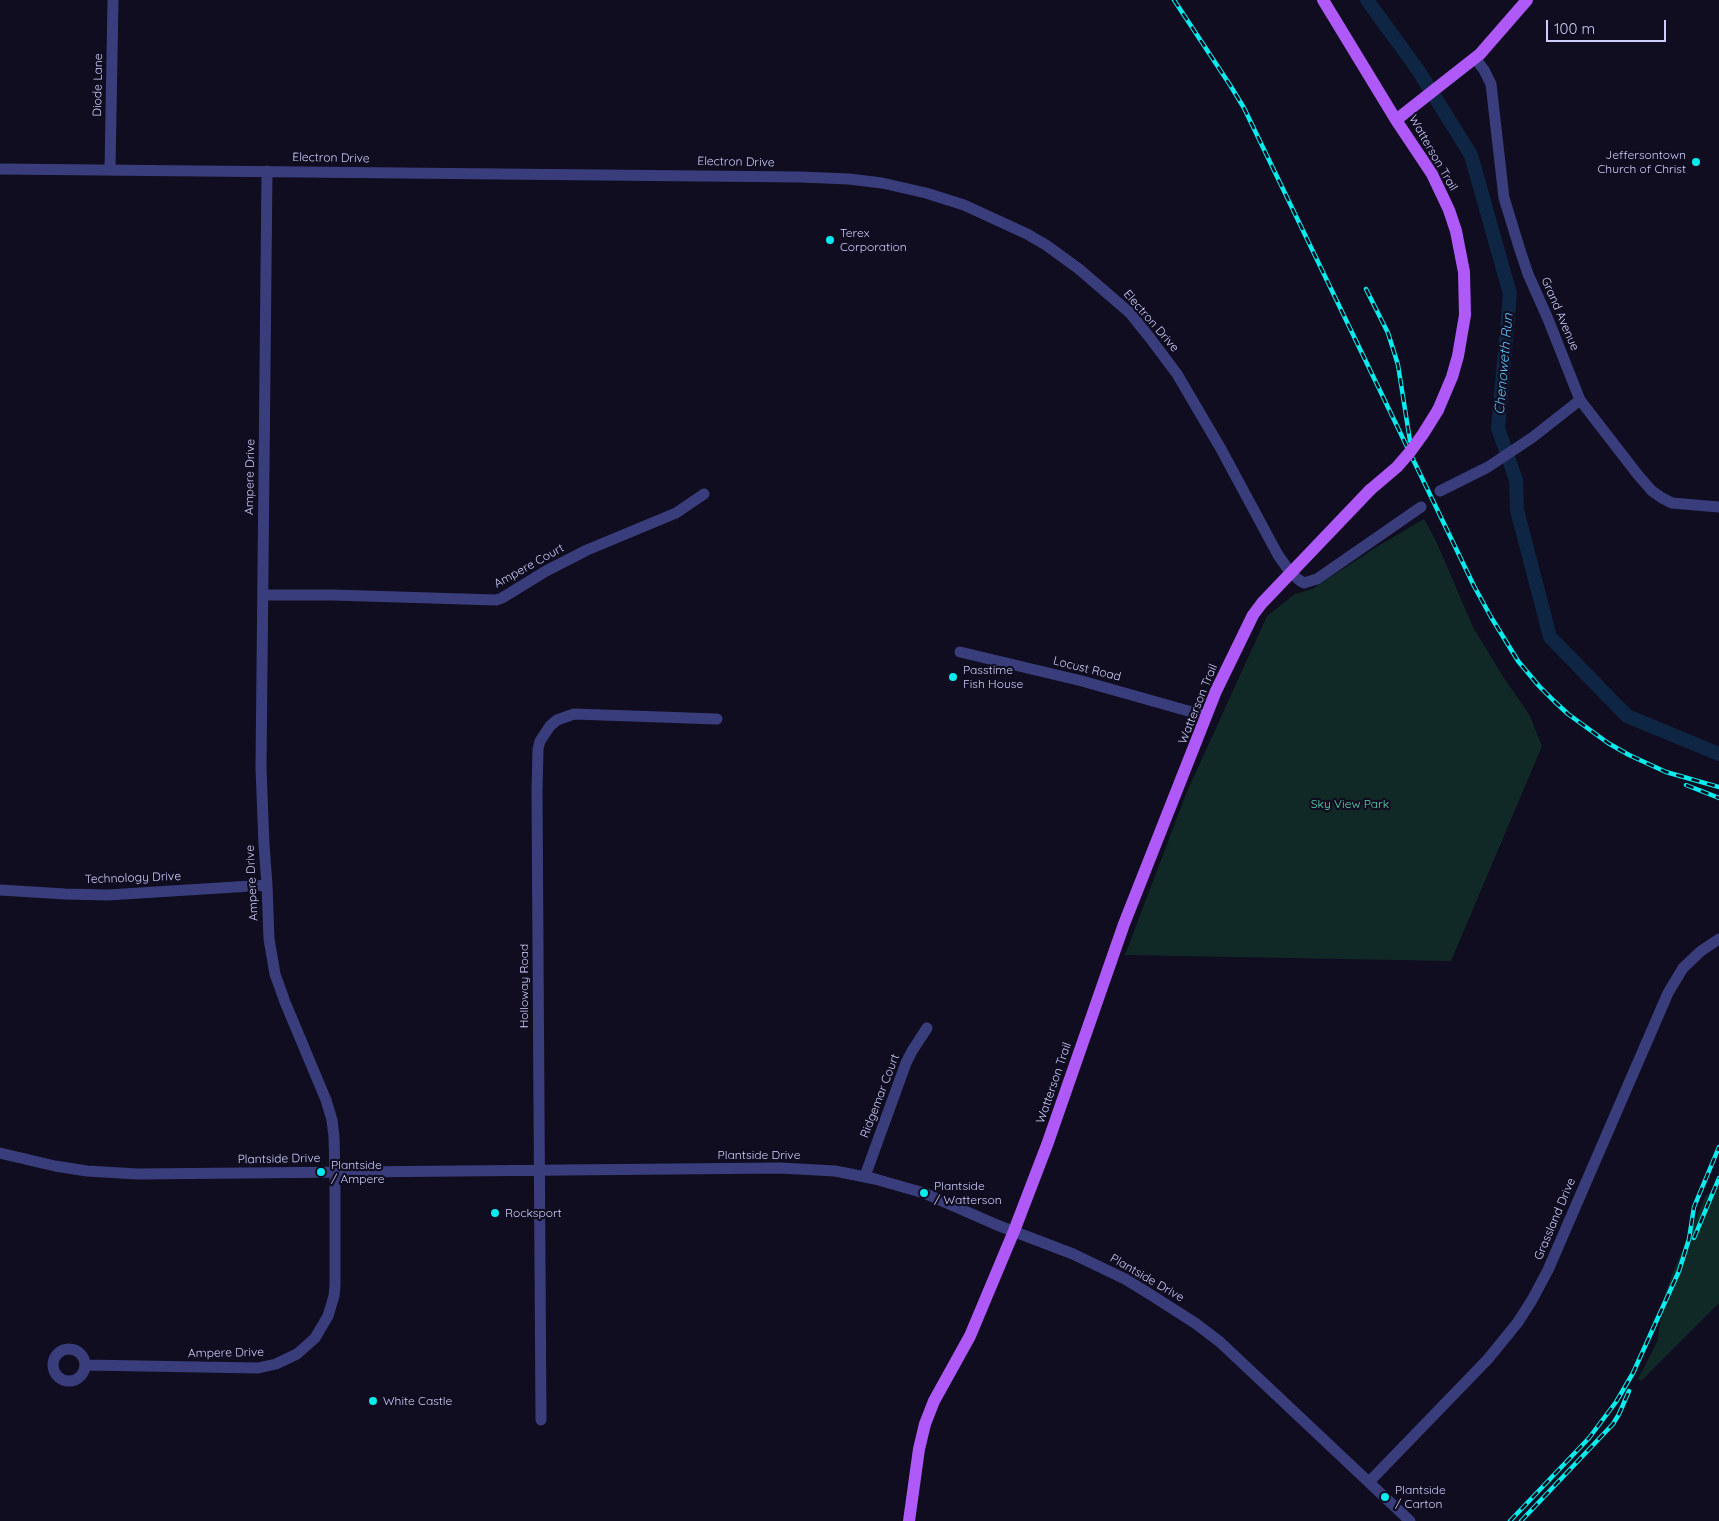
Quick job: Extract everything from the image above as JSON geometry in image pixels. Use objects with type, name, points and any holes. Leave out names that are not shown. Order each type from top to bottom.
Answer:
[{"type":"main road","points":[[1323,0],[1396,120]]},
{"type":"main road","name":"Watterson Trail","points":[[909,1521],[919,1449],[925,1424],[934,1401],[970,1336],[1014,1231],[1047,1145],[1124,924],[1216,691],[1253,615],[1262,603],[1370,490],[1410,452],[1438,410],[1452,377],[1462,336],[1465,293],[1463,265],[1456,231],[1441,191],[1396,120],[1475,58],[1527,0]]},
{"type":"street","name":"Diode Lane","points":[[110,170],[113,0]]},
{"type":"street","name":"Grand Avenue","points":[[1475,58],[1491,84],[1504,198],[1528,274],[1560,347],[1580,400],[1652,491],[1672,503],[1719,508]]},
{"type":"street","name":"Electron Drive","points":[[0,168],[801,177],[849,179],[882,183],[926,193],[964,205],[1002,221],[1046,246],[1079,269],[1130,314],[1180,380],[1221,449],[1278,555],[1290,572]]},
{"type":"street","name":"Ampere Drive","points":[[85,1365],[258,1368],[276,1364],[297,1354],[315,1338],[324,1325],[334,1296],[334,1137],[328,1106],[285,1002],[270,954],[268,939],[268,885],[263,838],[261,772],[267,171]]},
{"type":"street","points":[[1440,491],[1514,450],[1580,400]]},
{"type":"street","name":"Ampere Court","points":[[263,595],[333,595],[496,600],[546,570],[676,513],[704,494]]},
{"type":"street","points":[[1290,572],[1304,583],[1317,579],[1421,507]]},
{"type":"street","name":"Locust Road","points":[[960,652],[1082,681],[1206,716]]},
{"type":"street","name":"Holloway Road","points":[[541,1420],[537,791],[538,749],[540,741],[550,726],[557,720],[574,714],[717,719]]},
{"type":"street","name":"Technology Drive","points":[[0,890],[108,895],[268,885]]},
{"type":"street","name":"Grassland Drive","points":[[1369,1482],[1488,1359],[1518,1322],[1548,1270],[1668,993],[1683,968],[1701,951],[1719,939]]},
{"type":"street","name":"Ridgemar Court","points":[[864,1176],[906,1063],[927,1028]]},
{"type":"street","name":"Plantside Drive","points":[[0,1153],[55,1166],[112,1173],[780,1168],[835,1171],[864,1176],[924,1193],[1073,1254],[1122,1278],[1195,1323],[1220,1342],[1410,1521]]},
{"type":"green space","name":"Sky View Park","points":[[1424,519],[1436,541],[1473,627],[1530,716],[1542,746],[1451,961],[1125,955],[1186,794],[1267,616],[1295,594],[1312,589]]},
{"type":"green space","points":[[1719,1184],[1719,1303],[1641,1381],[1638,1379],[1657,1342],[1665,1294],[1673,1272],[1705,1197]]},
{"type":"waterway","name":"Chenoweth Run","points":[[1367,0],[1418,70],[1471,155],[1510,294],[1498,428],[1516,480],[1517,510],[1550,637],[1627,716],[1719,754]]},
{"type":"railway","points":[[1174,0],[1244,108],[1474,586],[1518,661],[1539,686],[1568,714],[1608,743],[1666,772],[1719,787]]},
{"type":"railway","points":[[1366,289],[1388,333],[1398,365],[1410,441]]},
{"type":"railway","points":[[1686,785],[1719,798]]},
{"type":"railway","points":[[1510,1521],[1589,1438],[1616,1402],[1633,1373],[1679,1271],[1689,1239],[1694,1207],[1719,1147]]},
{"type":"railway","points":[[1694,1238],[1719,1178]]},
{"type":"railway","points":[[1521,1521],[1613,1424],[1629,1391]]},
{"type":"place","name":"Jeffersontown Church of Christ","points":[[1696,162]]},
{"type":"place","name":"Terex Corporation","points":[[830,240]]},
{"type":"place","name":"Passtime Fish House","points":[[953,677]]},
{"type":"place","name":"Plantside / Ampere","points":[[321,1172]]},
{"type":"place","name":"Plantside / Watterson","points":[[924,1193]]},
{"type":"place","name":"Rocksport","points":[[495,1213]]},
{"type":"place","name":"White Castle","points":[[373,1401]]},
{"type":"place","name":"Plantside / Carton","points":[[1385,1497]]}]
